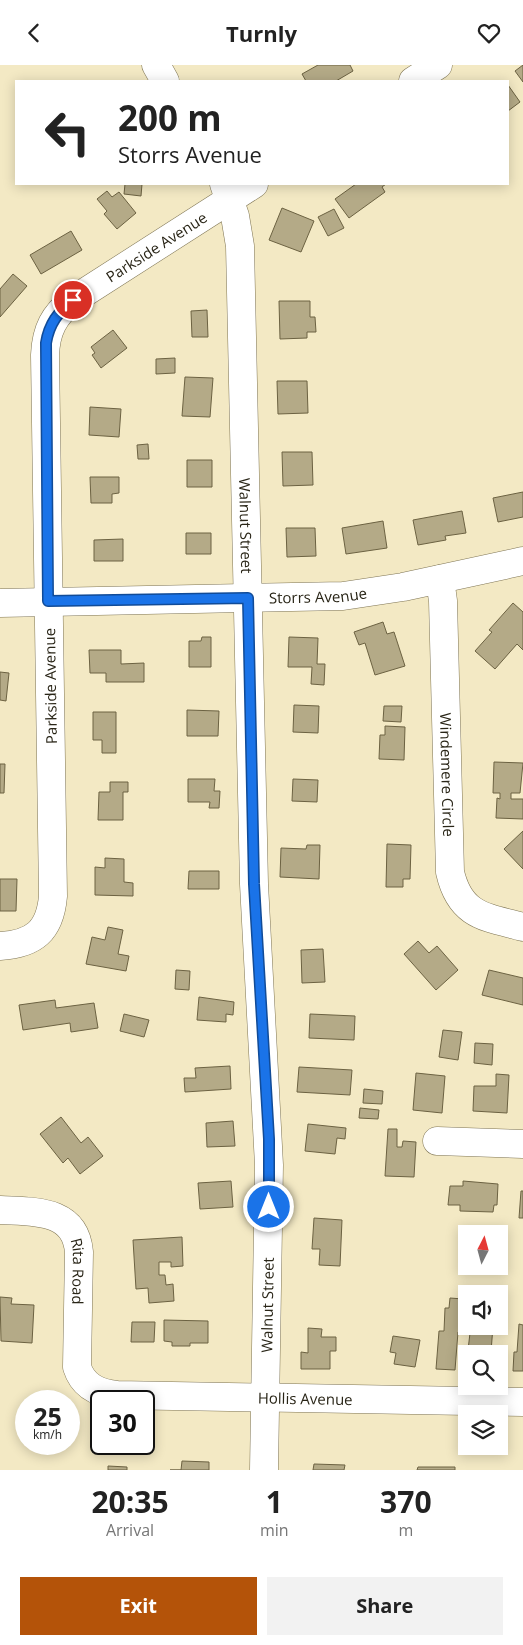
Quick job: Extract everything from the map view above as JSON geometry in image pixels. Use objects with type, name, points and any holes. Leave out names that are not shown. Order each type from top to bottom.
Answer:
[{"type":"street","points":[[156,65],[164,80]]},
{"type":"street","points":[[415,80],[438,65]]},
{"type":"street","name":"Parkside Avenue","points":[[0,945],[23,943],[39,933],[49,917],[52,896],[45,355],[47,332],[51,323],[64,307],[73,300],[227,192],[251,185]]},
{"type":"street","name":"Walnut Street","points":[[227,192],[235,216],[240,246],[254,884],[269,1157],[264,1470]]},
{"type":"street","name":"Storrs Avenue","points":[[0,603],[344,596],[440,579],[523,561]]},
{"type":"street","name":"Windemere Circle","points":[[440,579],[443,601],[450,872],[452,883],[456,894],[468,909],[487,917],[523,927]]},
{"type":"street","points":[[437,1141],[523,1144]]},
{"type":"street","name":"Rita Road","points":[[0,1210],[38,1213],[57,1217],[65,1222],[76,1234],[80,1252],[76,1359],[80,1375],[91,1387]]},
{"type":"street","name":"Hollis Avenue","points":[[91,1387],[99,1392],[118,1395],[523,1402]]},
{"type":"building","points":[[318,65],[350,65],[353,71],[338,80],[305,80],[302,74]]},
{"type":"building","points":[[523,65],[523,82],[515,71]]},
{"type":"building","points":[[509,86],[520,102],[509,110]]},
{"type":"building","points":[[125,185],[142,185],[141,196],[124,194]]},
{"type":"building","points":[[355,185],[385,185],[382,187],[385,192],[349,218],[335,199]]},
{"type":"building","points":[[107,191],[112,197],[119,192],[136,213],[117,229],[104,214],[107,211],[97,199]]},
{"type":"building","points":[[282,208],[314,221],[301,252],[269,240]]},
{"type":"building","points":[[334,209],[344,228],[328,236],[318,217]]},
{"type":"building","points":[[71,231],[82,250],[41,274],[30,255]]},
{"type":"building","points":[[13,274],[27,286],[0,317],[0,289]]},
{"type":"building","points":[[279,301],[310,301],[310,317],[315,317],[316,332],[307,332],[307,338],[280,339]]},
{"type":"building","points":[[207,310],[208,337],[192,337],[191,311]]},
{"type":"building","points":[[113,330],[127,348],[101,368],[92,355],[95,353],[91,347]]},
{"type":"building","points":[[175,358],[175,373],[156,374],[156,359]]},
{"type":"building","points":[[185,377],[213,378],[210,417],[182,416]]},
{"type":"building","points":[[277,381],[307,381],[308,413],[278,414]]},
{"type":"building","points":[[90,407],[121,409],[119,437],[89,435]]},
{"type":"building","points":[[148,444],[149,459],[138,459],[137,445]]},
{"type":"building","points":[[282,452],[312,452],[313,485],[283,486]]},
{"type":"building","points":[[187,460],[212,460],[212,487],[187,487]]},
{"type":"building","points":[[90,477],[119,477],[119,493],[112,494],[112,503],[91,503]]},
{"type":"building","points":[[523,492],[523,517],[498,522],[493,498]]},
{"type":"building","points":[[462,511],[466,533],[445,536],[446,540],[418,545],[413,520]]},
{"type":"building","points":[[383,521],[387,548],[346,554],[342,528]]},
{"type":"building","points":[[286,528],[315,528],[316,556],[287,557]]},
{"type":"building","points":[[186,533],[211,533],[211,554],[186,554]]},
{"type":"building","points":[[123,539],[123,561],[94,561],[94,540]]},
{"type":"building","points":[[513,603],[523,612],[523,650],[517,644],[495,669],[475,651],[492,632],[489,630]]},
{"type":"building","points":[[383,622],[387,634],[394,632],[405,666],[375,675],[365,643],[359,645],[354,632]]},
{"type":"building","points":[[202,637],[211,637],[211,667],[189,667],[189,641],[201,641]]},
{"type":"building","points":[[289,637],[318,638],[317,664],[325,664],[324,685],[311,684],[312,667],[288,667]]},
{"type":"building","points":[[89,650],[121,650],[121,664],[144,663],[144,682],[106,682],[106,673],[90,673]]},
{"type":"building","points":[[0,672],[9,673],[6,701],[0,700]]},
{"type":"building","points":[[294,705],[319,706],[318,733],[293,732]]},
{"type":"building","points":[[384,706],[402,706],[401,722],[383,721]]},
{"type":"building","points":[[187,710],[219,711],[218,736],[187,736]]},
{"type":"building","points":[[93,712],[116,712],[116,753],[102,753],[102,740],[93,740]]},
{"type":"building","points":[[385,726],[405,727],[404,760],[379,759],[380,735],[385,735]]},
{"type":"building","points":[[494,762],[523,763],[520,793],[511,793],[511,799],[523,799],[523,819],[496,818],[497,798],[500,799],[500,793],[493,793]]},
{"type":"building","points":[[0,764],[5,764],[4,793],[0,793]]},
{"type":"building","points":[[188,779],[215,779],[214,791],[220,791],[219,808],[209,808],[210,802],[188,802]]},
{"type":"building","points":[[293,779],[318,780],[317,802],[292,801]]},
{"type":"building","points":[[110,782],[128,782],[128,792],[123,792],[123,820],[98,820],[99,792],[110,792]]},
{"type":"building","points":[[523,831],[523,869],[504,849]]},
{"type":"building","points":[[387,844],[411,845],[410,879],[403,879],[403,887],[386,887]]},
{"type":"building","points":[[307,845],[320,845],[319,879],[280,877],[281,848],[306,849]]},
{"type":"building","points":[[105,858],[124,859],[124,882],[133,883],[133,896],[95,895],[95,867],[105,868]]},
{"type":"building","points":[[189,871],[219,871],[219,889],[188,889]]},
{"type":"building","points":[[0,879],[17,879],[16,911],[0,911]]},
{"type":"building","points":[[108,927],[123,930],[118,954],[129,956],[126,971],[86,964],[92,937],[105,940]]},
{"type":"building","points":[[418,941],[429,953],[437,946],[458,970],[436,990],[404,954]]},
{"type":"building","points":[[323,949],[325,982],[302,983],[301,950]]},
{"type":"building","points":[[176,970],[190,971],[189,990],[175,989]]},
{"type":"building","points":[[489,970],[523,978],[523,1005],[482,995]]},
{"type":"building","points":[[199,997],[234,1002],[233,1015],[226,1014],[226,1022],[197,1020]]},
{"type":"building","points":[[55,1000],[56,1008],[94,1003],[98,1028],[71,1032],[70,1023],[23,1030],[19,1005]]},
{"type":"building","points":[[124,1014],[149,1020],[144,1037],[120,1031]]},
{"type":"building","points":[[310,1014],[355,1016],[354,1040],[309,1038]]},
{"type":"building","points":[[443,1030],[462,1032],[458,1060],[439,1057]]},
{"type":"building","points":[[475,1043],[493,1044],[492,1065],[474,1063]]},
{"type":"building","points":[[230,1066],[231,1089],[185,1092],[184,1078],[196,1078],[195,1068]]},
{"type":"building","points":[[299,1067],[352,1070],[350,1095],[297,1092]]},
{"type":"building","points":[[416,1073],[445,1076],[442,1113],[413,1110]]},
{"type":"building","points":[[496,1074],[509,1075],[507,1113],[473,1111],[474,1086],[496,1086]]},
{"type":"building","points":[[364,1089],[383,1091],[382,1104],[363,1103]]},
{"type":"building","points":[[360,1108],[379,1110],[378,1119],[359,1118]]},
{"type":"building","points":[[61,1117],[81,1143],[88,1137],[103,1156],[80,1174],[68,1158],[63,1163],[40,1134]]},
{"type":"building","points":[[233,1121],[235,1146],[207,1147],[206,1123]]},
{"type":"building","points":[[308,1124],[346,1128],[345,1139],[337,1138],[335,1154],[305,1151]]},
{"type":"building","points":[[388,1129],[397,1129],[397,1147],[402,1147],[403,1141],[416,1142],[414,1177],[385,1176]]},
{"type":"building","points":[[231,1181],[233,1207],[200,1209],[198,1183]]},
{"type":"building","points":[[463,1181],[498,1184],[497,1205],[494,1205],[493,1212],[460,1211],[460,1205],[448,1205],[450,1186],[463,1186]]},
{"type":"building","points":[[521,1191],[523,1191],[523,1218],[519,1218]]},
{"type":"building","points":[[314,1218],[342,1220],[340,1266],[319,1265],[320,1249],[312,1249]]},
{"type":"building","points":[[182,1237],[183,1266],[171,1267],[171,1262],[159,1262],[159,1275],[165,1275],[166,1285],[173,1284],[174,1301],[149,1303],[148,1288],[136,1289],[133,1240]]},
{"type":"building","points":[[0,1297],[12,1298],[11,1304],[34,1305],[32,1343],[1,1341]]},
{"type":"building","points":[[450,1298],[458,1299],[455,1370],[436,1369],[439,1331],[444,1331],[445,1308],[449,1308]]},
{"type":"building","points":[[164,1320],[208,1321],[208,1343],[172,1346],[172,1342],[164,1341]]},
{"type":"building","points":[[132,1322],[155,1322],[154,1342],[131,1342]]},
{"type":"building","points":[[519,1324],[523,1325],[523,1371],[513,1371],[514,1352],[517,1352]]},
{"type":"building","points":[[308,1328],[322,1329],[321,1337],[336,1337],[336,1351],[330,1351],[330,1369],[301,1369],[301,1352],[308,1353]]},
{"type":"building","points":[[470,1335],[492,1335],[492,1345],[469,1345]]},
{"type":"building","points":[[393,1336],[420,1340],[415,1367],[394,1364],[396,1353],[390,1352]]},
{"type":"building","points":[[182,1461],[209,1462],[209,1470],[181,1470]]},
{"type":"building","points":[[314,1464],[345,1465],[344,1470],[313,1470]]},
{"type":"building","points":[[108,1466],[127,1467],[127,1470],[108,1470]]},
{"type":"building","points":[[418,1467],[455,1467],[455,1470],[417,1470]]},
{"type":"route","points":[[73,300],[64,307],[51,323],[47,332],[45,355],[48,601],[248,598],[254,884],[269,1139],[269,1207]]}]
